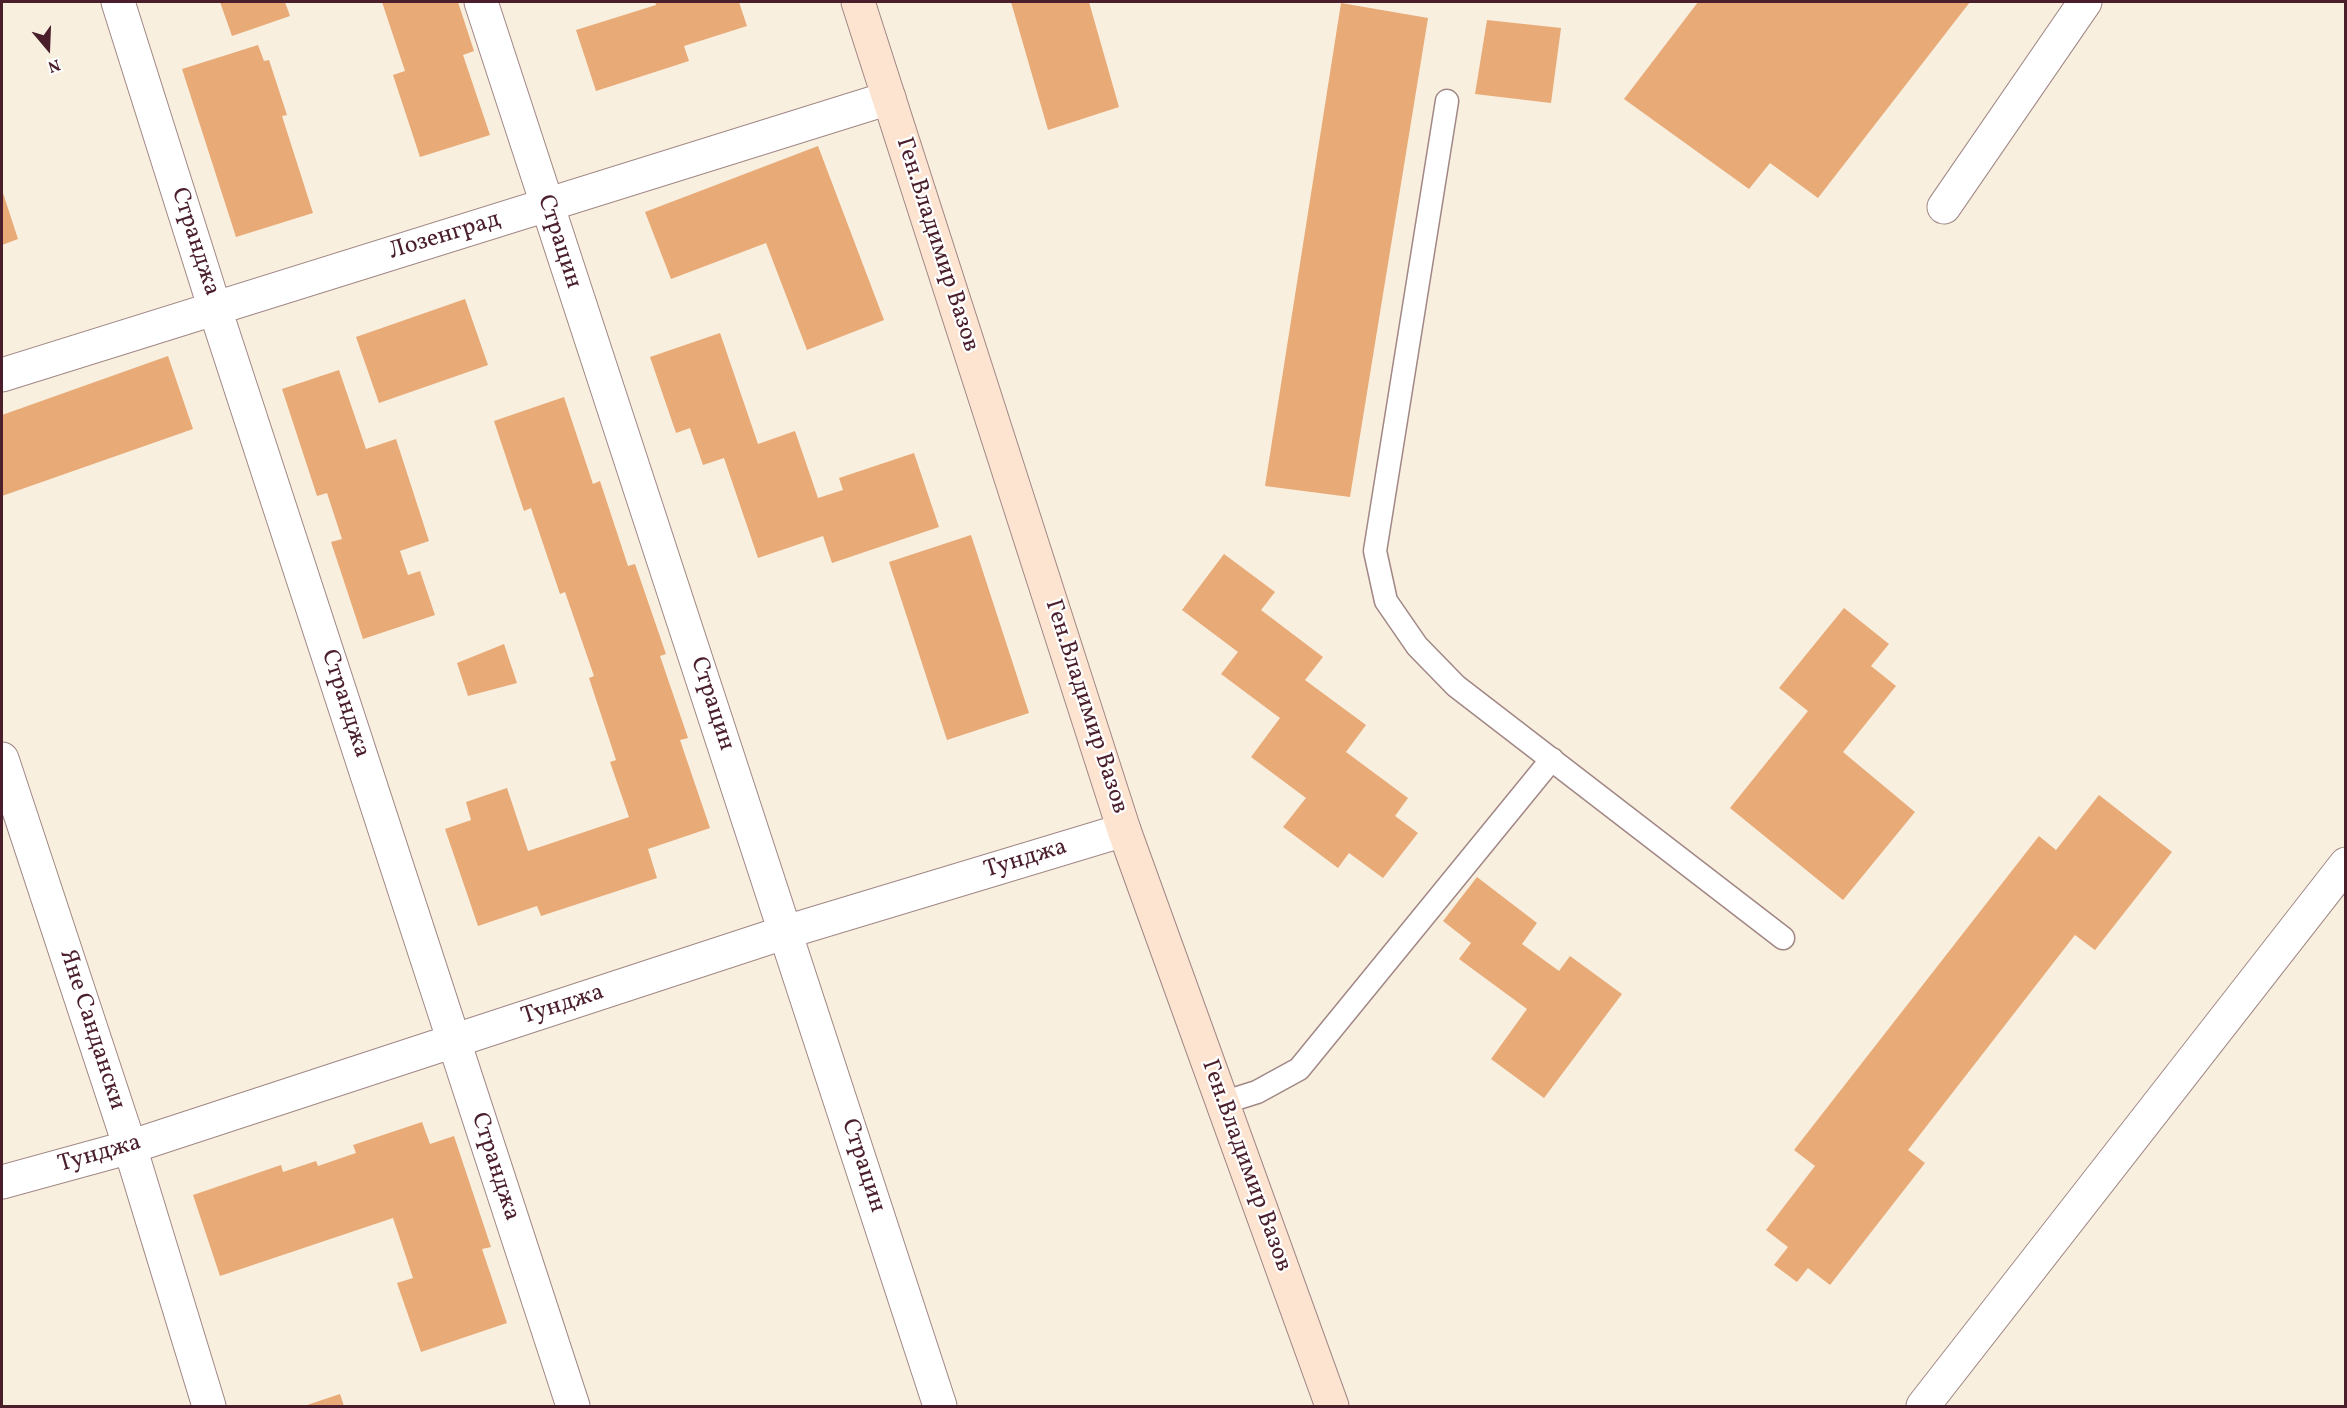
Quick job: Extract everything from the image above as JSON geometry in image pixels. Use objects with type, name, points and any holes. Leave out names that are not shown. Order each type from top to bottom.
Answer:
[{"type":"street","name":"Странджа","points":[[118,2],[215,309],[573,1407]]},
{"type":"street","name":"Страцин","points":[[481,2],[940,1407]]},
{"type":"street","name":"Ген.Владимир Вазов","points":[[858,2],[1124,830],[1332,1407]]},
{"type":"street","points":[[1944,207],[2085,2]]},
{"type":"street","name":"Лозенград","points":[[2,375],[889,98]]},
{"type":"street","name":"Яне Сандански","points":[[2,759],[130,1147],[209,1407]]},
{"type":"street","name":"Тунджа","points":[[2,1182],[130,1147],[786,932],[1124,830]]},
{"type":"street","points":[[1938,1401],[2346,864]]},
{"type":"lane","points":[[1447,100],[1375,551],[1386,601],[1417,646],[1456,686],[1783,938]]},
{"type":"lane","points":[[1222,1103],[1257,1092],[1299,1069],[1552,759]]},
{"type":"building","points":[[220,2],[285,2],[290,16],[232,36]]},
{"type":"building","points":[[382,2],[458,2],[474,51],[463,55],[490,135],[420,157],[393,75],[405,71]]},
{"type":"building","points":[[655,2],[739,2],[747,26],[684,46],[689,61],[596,91],[576,30],[656,5]]},
{"type":"building","points":[[1011,2],[1089,2],[1119,107],[1048,130]]},
{"type":"building","points":[[1698,2],[1970,2],[1818,198],[1770,163],[1749,189],[1624,99]]},
{"type":"building","points":[[1341,3],[1428,18],[1350,497],[1265,486]]},
{"type":"building","points":[[1487,20],[1561,28],[1551,103],[1475,94]]},
{"type":"building","points":[[258,45],[264,61],[269,60],[287,115],[282,116],[313,213],[236,237],[182,69]]},
{"type":"building","points":[[818,146],[884,320],[807,350],[766,243],[671,279],[645,212]]},
{"type":"building","points":[[2,190],[18,239],[2,245]]},
{"type":"building","points":[[465,299],[488,365],[379,403],[356,337]]},
{"type":"building","points":[[720,333],[758,444],[795,431],[818,498],[843,490],[839,478],[914,453],[939,527],[832,563],[823,536],[758,558],[724,458],[703,465],[690,428],[676,433],[650,357]]},
{"type":"building","points":[[168,356],[193,429],[2,496],[2,415]]},
{"type":"building","points":[[339,370],[366,449],[396,439],[429,541],[400,551],[408,575],[420,571],[435,615],[363,639],[331,542],[342,539],[327,493],[317,496],[282,389]]},
{"type":"building","points":[[564,397],[593,484],[600,481],[628,566],[635,564],[666,654],[660,656],[688,738],[680,740],[710,828],[648,849],[657,878],[541,916],[537,906],[478,926],[445,829],[471,820],[466,802],[507,788],[528,851],[629,817],[610,762],[616,760],[589,678],[594,676],[565,592],[560,594],[531,508],[524,511],[494,421]]},
{"type":"building","points":[[971,535],[1029,713],[947,740],[889,562]]},
{"type":"building","points":[[1224,554],[1275,592],[1261,610],[1323,657],[1305,680],[1366,725],[1346,752],[1408,798],[1395,816],[1418,833],[1383,878],[1349,853],[1338,868],[1283,827],[1306,798],[1251,757],[1280,718],[1221,674],[1238,652],[1182,610]]},
{"type":"building","points":[[1844,608],[1889,644],[1871,666],[1896,686],[1843,752],[1915,812],[1843,900],[1730,808],[1808,711],[1779,688]]},
{"type":"building","points":[[504,644],[517,683],[468,696],[457,663]]},
{"type":"building","points":[[2099,795],[2172,852],[2095,950],[2075,935],[1908,1150],[1925,1163],[1830,1285],[1808,1268],[1797,1282],[1774,1265],[1788,1247],[1766,1230],[1815,1166],[1794,1150],[2039,836],[2056,850]]},
{"type":"building","points":[[1477,877],[1537,923],[1522,944],[1559,971],[1570,956],[1622,994],[1544,1098],[1491,1059],[1527,1009],[1459,959],[1471,943],[1443,921]]},
{"type":"building","points":[[422,1122],[430,1144],[454,1136],[491,1247],[482,1249],[507,1323],[421,1352],[397,1283],[413,1278],[393,1218],[220,1276],[193,1195],[281,1165],[283,1172],[316,1161],[318,1166],[356,1153],[353,1145]]},
{"type":"building","points":[[340,1394],[344,1406],[304,1406]]}]
